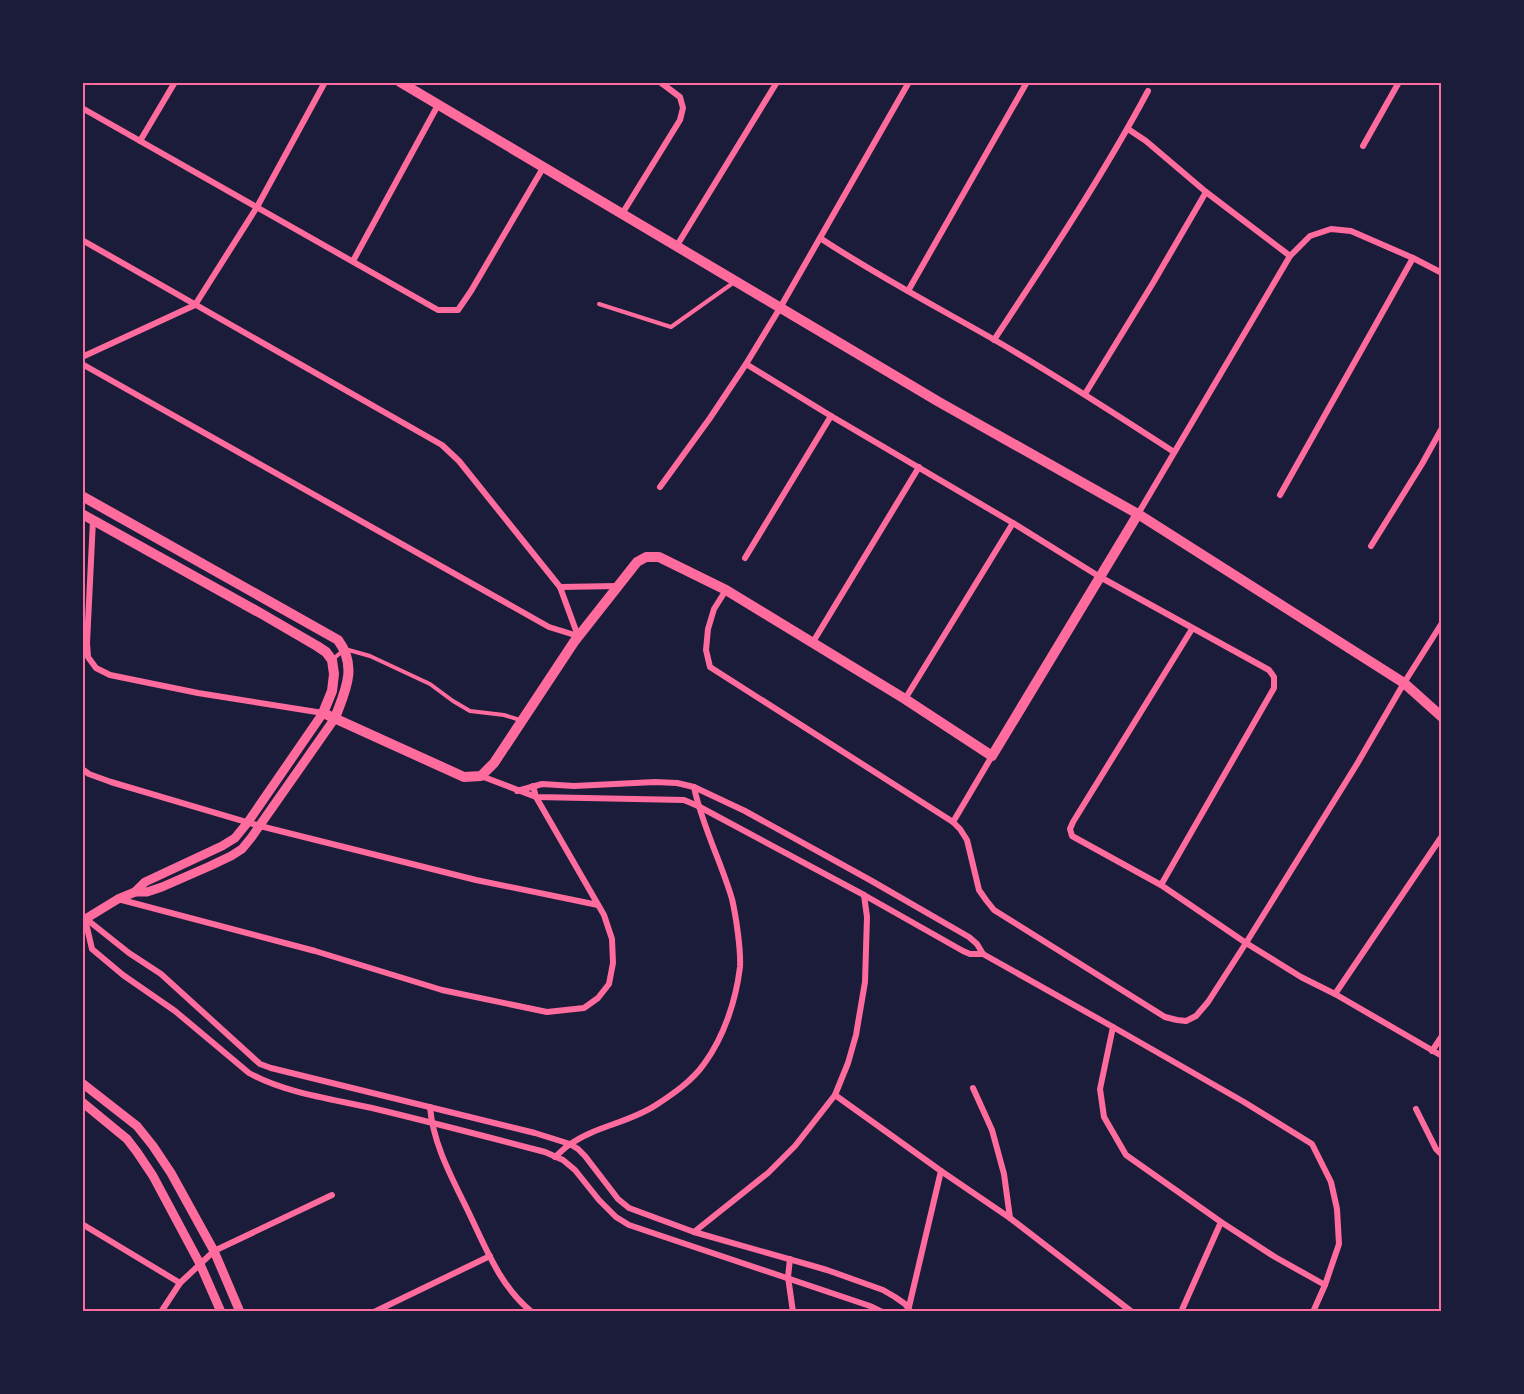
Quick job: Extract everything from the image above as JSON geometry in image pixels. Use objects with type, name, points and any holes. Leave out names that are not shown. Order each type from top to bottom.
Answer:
[{"type":"main road","points":[[400,82],[939,402],[1138,513],[1404,683],[1442,717]]},
{"type":"main road","points":[[82,496],[338,640],[345,649],[349,672],[346,689],[335,718]]},
{"type":"main road","points":[[88,517],[326,652],[332,660],[334,674],[332,691],[323,713],[464,777],[482,776],[494,763],[578,636],[637,562],[646,557],[659,556],[726,590],[813,642],[992,756],[1138,513]]},
{"type":"street","points":[[140,141],[175,82]]},
{"type":"street","points":[[82,357],[195,305],[257,207],[326,82]]},
{"type":"street","points":[[622,214],[680,120],[683,108],[680,97],[660,82]]},
{"type":"street","points":[[676,247],[777,82]]},
{"type":"street","points":[[660,487],[746,364],[909,82]]},
{"type":"street","points":[[908,291],[1027,82]]},
{"type":"street","points":[[1362,146],[1399,82]]},
{"type":"street","points":[[994,340],[1064,235],[1128,129],[1148,91]]},
{"type":"street","points":[[353,261],[438,105]]},
{"type":"street","points":[[82,108],[438,310],[458,310],[543,168]]},
{"type":"street","points":[[1128,129],[1290,256]]},
{"type":"street","points":[[1085,394],[1206,192]]},
{"type":"street","points":[[1138,513],[1290,256],[1310,236],[1330,229],[1351,231],[1442,273]]},
{"type":"street","points":[[819,238],[1085,394],[1174,452]]},
{"type":"street","points":[[82,240],[442,445],[459,461],[560,587],[578,636]]},
{"type":"street","points":[[1280,495],[1413,258]]},
{"type":"street","points":[[82,364],[549,627],[578,636]]},
{"type":"street","points":[[746,364],[1100,577],[1269,670],[1274,677],[1274,688],[1161,885]]},
{"type":"street","points":[[745,558],[831,416]]},
{"type":"street","points":[[1371,546],[1442,428]]},
{"type":"street","points":[[813,642],[919,467]]},
{"type":"street","points":[[88,517],[87,643],[88,657],[96,668],[110,675],[186,691],[323,713],[248,822],[234,838],[222,846],[145,882],[135,892]]},
{"type":"street","points":[[905,699],[1013,523]]},
{"type":"street","points":[[560,587],[618,586]]},
{"type":"street","points":[[726,590],[714,609],[708,629],[706,650],[710,667],[953,822],[968,840],[979,890],[994,910],[1166,1017],[1186,1021],[1196,1016],[1208,1002],[1246,943],[1442,623]]},
{"type":"street","points":[[1192,629],[1070,829],[1072,836],[1161,885],[1246,943],[1442,1056]]},
{"type":"street","points":[[83,918],[118,899],[135,892],[147,892],[162,886],[210,866],[242,849],[335,718]]},
{"type":"street","points":[[953,822],[992,756]]},
{"type":"street","points":[[82,770],[111,783],[260,826],[476,880],[598,905]]},
{"type":"street","points":[[482,776],[536,797],[680,800],[698,806],[963,951],[970,954],[983,954],[1244,1102],[1312,1144],[1331,1182],[1337,1209],[1339,1244],[1313,1311]]},
{"type":"street","points":[[517,790],[542,784],[574,786],[655,782],[677,783],[694,787],[745,811],[890,892],[969,938],[977,944],[983,954]]},
{"type":"street","points":[[118,899],[315,951],[442,990],[547,1012],[584,1008],[598,998],[609,984],[613,963],[612,939],[604,915],[536,797],[533,786]]},
{"type":"street","points":[[555,1157],[570,1144],[654,1107],[687,1083],[704,1065],[722,1032],[733,1002],[740,965],[738,939],[732,900],[698,806],[694,787]]},
{"type":"street","points":[[1335,994],[1442,836]]},
{"type":"street","points":[[694,1232],[768,1173],[795,1146],[835,1095],[848,1064],[856,1035],[865,982],[867,917],[864,895]]},
{"type":"street","points":[[83,918],[161,974],[260,1064],[535,1133],[570,1144],[585,1156],[618,1199],[629,1208],[694,1232],[827,1270],[883,1290],[895,1297],[909,1311]]},
{"type":"street","points":[[83,918],[92,948],[123,975],[175,1011],[249,1073],[262,1080],[286,1088],[545,1152],[563,1160],[616,1217],[629,1225],[788,1277],[882,1311]]},
{"type":"street","points":[[1113,1027],[1100,1089],[1104,1117],[1126,1155],[1221,1222],[1275,1257],[1325,1285]]},
{"type":"street","points":[[1432,1051],[1442,1036]]},
{"type":"street","points":[[82,1083],[137,1126],[153,1146],[171,1173],[214,1251],[240,1311]]},
{"type":"street","points":[[973,1088],[992,1130],[1004,1174],[1010,1218]]},
{"type":"street","points":[[835,1095],[1010,1218],[1132,1311]]},
{"type":"street","points":[[82,1102],[127,1139],[153,1176],[200,1264],[221,1311]]},
{"type":"street","points":[[430,1107],[431,1122],[442,1155],[490,1256],[521,1303],[532,1311]]},
{"type":"street","points":[[1416,1109],[1436,1149],[1442,1155]]},
{"type":"street","points":[[909,1311],[941,1171]]},
{"type":"street","points":[[161,1311],[180,1283],[214,1251],[332,1195]]},
{"type":"street","points":[[1181,1311],[1221,1222]]},
{"type":"street","points":[[82,1224],[180,1283]]},
{"type":"street","points":[[374,1311],[490,1256]]},
{"type":"street","points":[[790,1259],[788,1277],[793,1311]]},
{"type":"lane","points":[[599,304],[671,327],[735,281]]},
{"type":"lane","points":[[332,660],[345,649],[370,656],[430,684],[470,711],[504,715],[522,721]]}]
